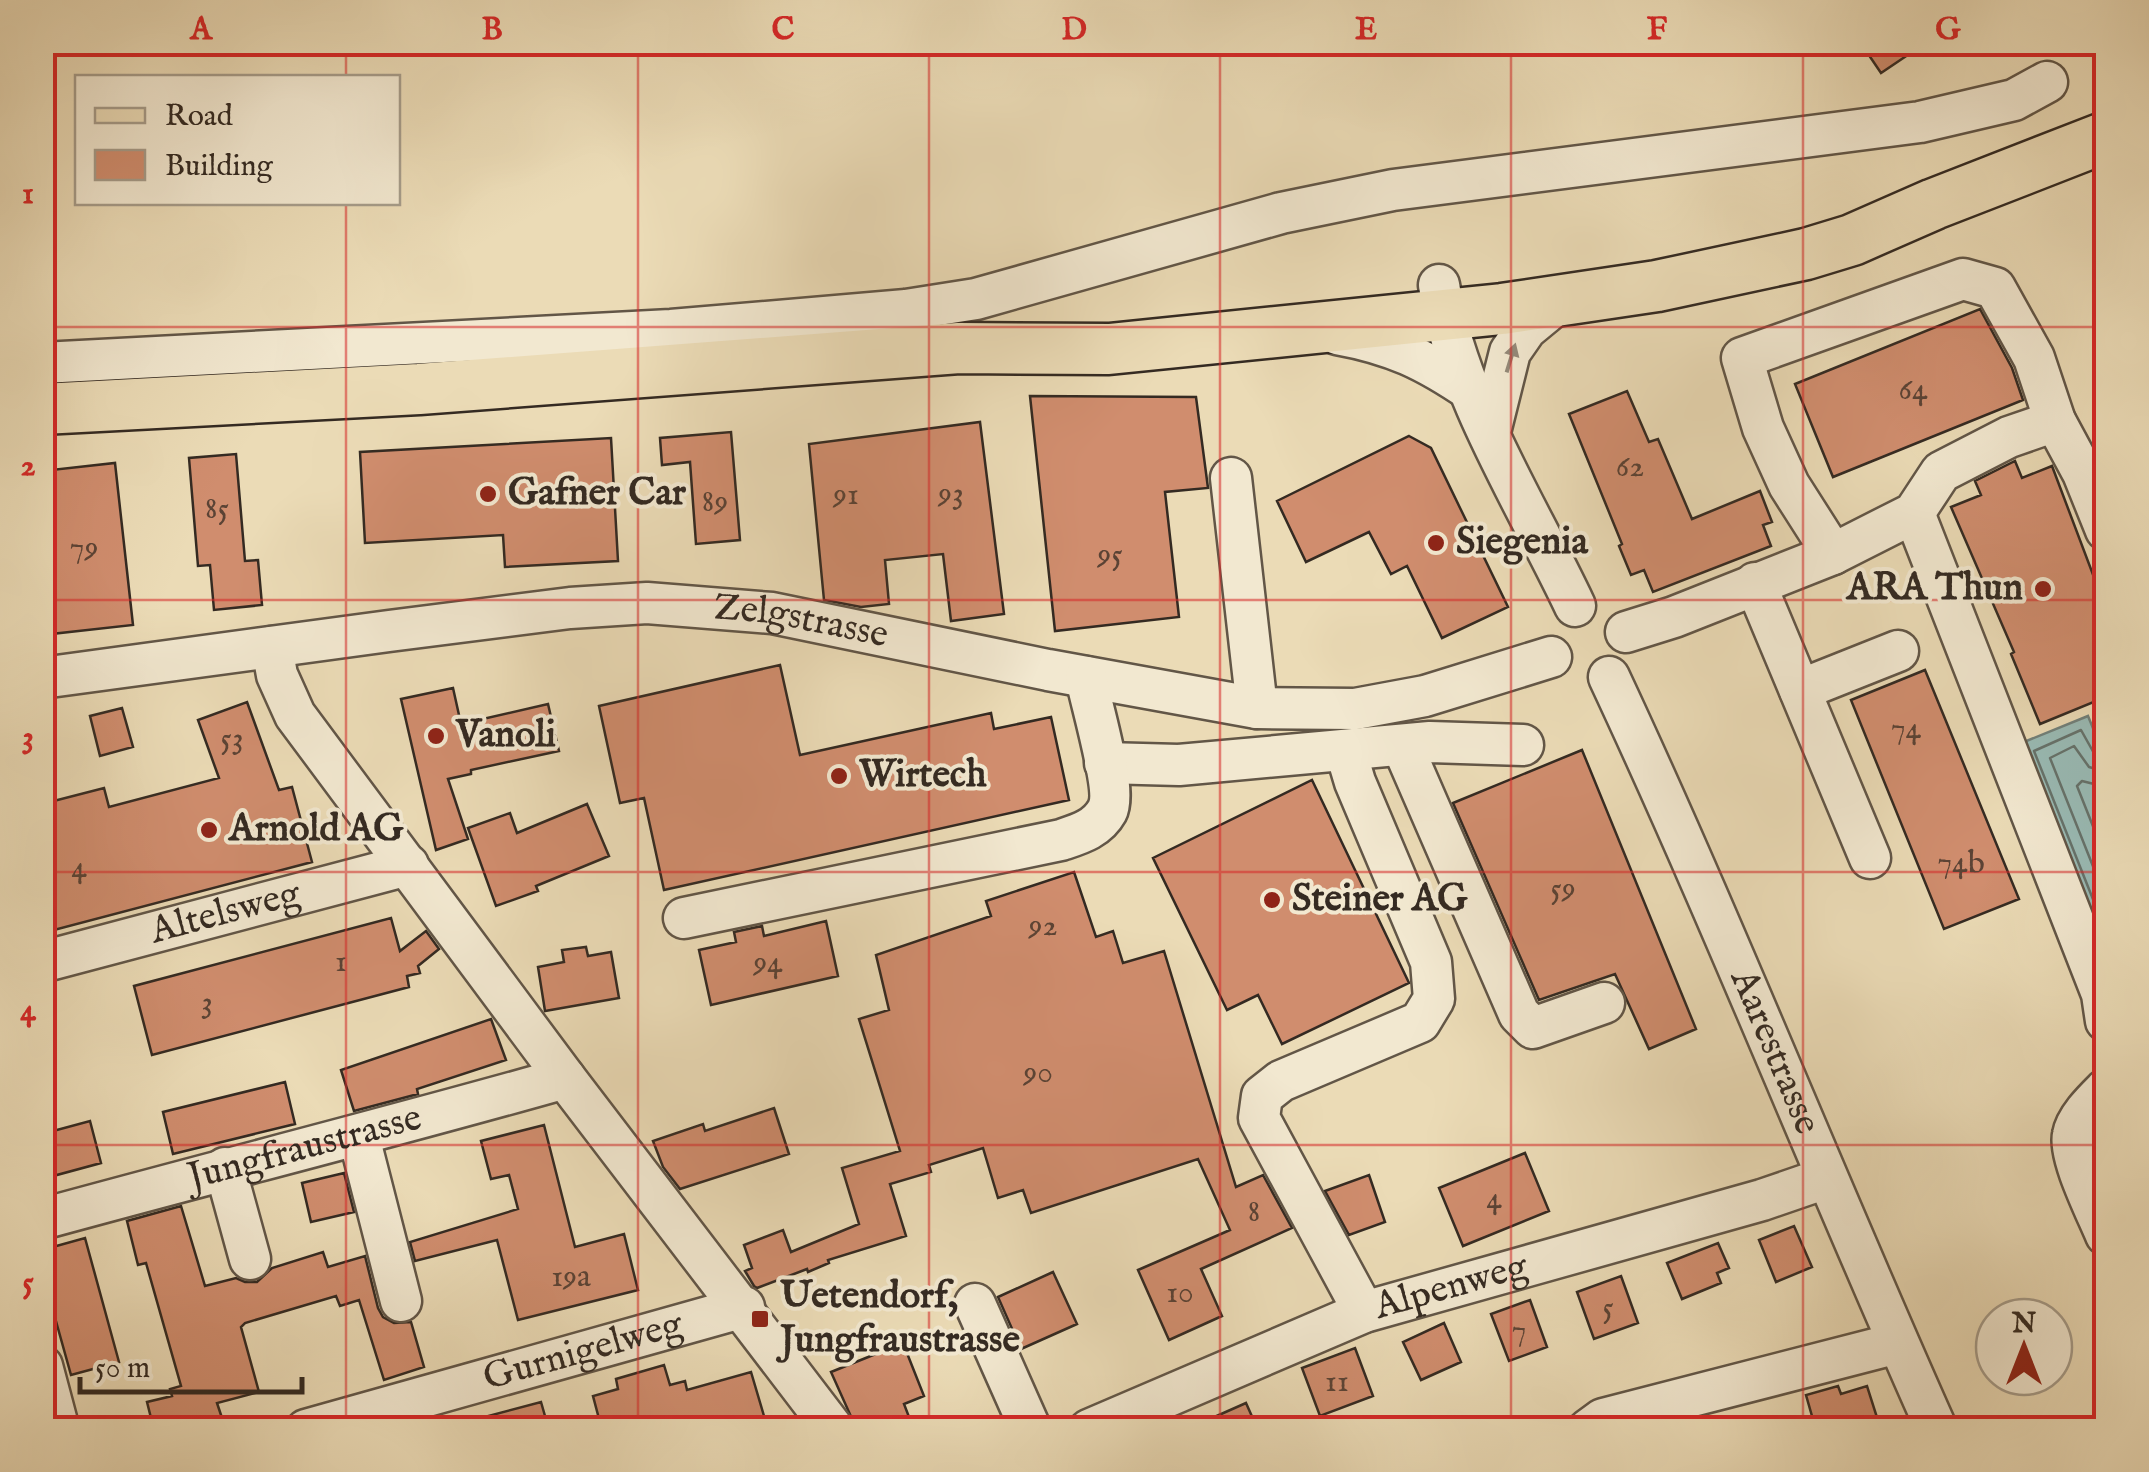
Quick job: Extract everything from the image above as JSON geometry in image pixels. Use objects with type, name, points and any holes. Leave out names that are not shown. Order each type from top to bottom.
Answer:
[{"type":"main road","points":[[960,348],[1056,326],[1441,300],[1560,301],[1717,275],[1852,240],[2105,138]]},
{"type":"main road","points":[[42,409],[419,389],[960,348],[1110,349],[1314,330],[1640,258],[1934,204]]},
{"type":"street","points":[[42,364],[671,330],[906,310],[976,299],[1330,202],[1393,190],[1920,122],[2014,100],[2047,82]]},
{"type":"street","points":[[1833,554],[1789,486],[1763,428],[1742,358],[1963,278],[1995,288],[2034,358],[2055,421],[2083,473],[2106,530]]},
{"type":"street","points":[[1441,300],[1450,340],[1472,392],[1575,606]]},
{"type":"street","points":[[1490,432],[1510,352],[1526,330],[1560,301]]},
{"type":"street","points":[[1314,330],[1394,347],[1428,362],[1472,392]]},
{"type":"street","points":[[1626,632],[1833,554],[1914,513],[1941,472],[2009,437],[2055,421]]},
{"type":"street","points":[[1231,478],[1257,708]]},
{"type":"street","points":[[1914,513],[2102,994],[2106,1022]]},
{"type":"street","points":[[1756,583],[1870,858]]},
{"type":"street","name":"Zelgstrasse","points":[[42,678],[552,610],[648,603],[772,613],[1086,678],[1257,708],[1355,708],[1426,696],[1551,657]]},
{"type":"street","points":[[1598,605],[1610,610],[1626,632],[1624,657],[1609,676],[1582,682],[1558,670],[1551,657],[1550,634],[1554,624],[1575,606],[1598,605]]},
{"type":"street","points":[[272,647],[277,675],[296,715],[834,1430]]},
{"type":"street","points":[[1800,690],[1898,651]]},
{"type":"street","name":"Aarestrasse","points":[[1609,676],[1774,1044],[1826,1178],[1937,1430]]},
{"type":"street","points":[[684,918],[1088,832],[1108,810],[1112,788],[1086,678]]},
{"type":"street","points":[[1355,708],[1371,749],[1520,1014],[1533,1028],[1604,1003]]},
{"type":"street","points":[[1105,764],[1178,765],[1430,742],[1523,745]]},
{"type":"street","points":[[1364,1312],[1258,1118],[1262,1096],[1281,1081],[1420,1022],[1434,999],[1431,962],[1355,782],[1371,749]]},
{"type":"street","name":"Altelsweg","points":[[42,962],[408,865]]},
{"type":"street","name":"Jungfraustrasse","points":[[42,1219],[566,1078]]},
{"type":"street","points":[[2106,1089],[2072,1135],[2077,1164],[2106,1235]]},
{"type":"street","points":[[359,1136],[400,1300]]},
{"type":"street","points":[[225,1168],[250,1258]]},
{"type":"street","name":"Alpenweg","points":[[1089,1430],[1364,1312],[1762,1200],[1826,1178]]},
{"type":"street","points":[[975,1304],[1031,1430]]},
{"type":"street","name":"Gurnigelweg","points":[[306,1430],[744,1308]]},
{"type":"street","points":[[1588,1430],[1603,1418],[1898,1343]]},
{"type":"street","points":[[42,1366],[59,1430]]},
{"type":"water","points":[[2088,716],[2106,760],[2106,959],[2019,744]]},
{"type":"building","points":[[1860,42],[1927,42],[1881,73]]},
{"type":"building","points":[[1980,309],[2012,368],[2023,400],[1833,477],[1795,384]]},
{"type":"building","points":[[1627,391],[1649,442],[1658,439],[1692,519],[1760,491],[1772,522],[1763,525],[1771,546],[1653,592],[1644,570],[1631,575],[1569,414]]},
{"type":"building","points":[[1030,396],[1196,397],[1208,488],[1165,492],[1179,617],[1055,631]]},
{"type":"building","points":[[980,422],[1004,614],[951,621],[943,554],[885,560],[889,604],[861,607],[824,600],[809,444]]},
{"type":"building","points":[[731,432],[740,540],[696,544],[690,462],[662,465],[660,438]]},
{"type":"building","name":"Siegenia","points":[[1409,436],[1431,448],[1508,607],[1442,638],[1407,566],[1391,574],[1369,532],[1306,562],[1277,501]]},
{"type":"building","name":"Gafner Car","points":[[611,438],[618,561],[505,567],[503,535],[365,543],[360,452]]},
{"type":"building","points":[[236,454],[245,561],[258,560],[262,605],[214,610],[210,565],[198,566],[189,458]]},
{"type":"building","name":"ARA Thun","points":[[2015,461],[2022,478],[2052,466],[2106,609],[2106,697],[2040,724],[2011,654],[2014,652],[1951,507],[1981,495],[1975,481]]},
{"type":"building","points":[[115,463],[133,625],[42,635],[42,471]]},
{"type":"building","name":"Wirtech","points":[[780,665],[800,755],[991,713],[994,729],[1051,717],[1069,800],[664,890],[644,798],[620,803],[599,706]]},
{"type":"building","points":[[1925,670],[2019,899],[1944,929],[1851,700]]},
{"type":"building","points":[[453,688],[461,724],[548,704],[559,751],[471,770],[471,774],[448,779],[468,839],[436,850],[401,699]]},
{"type":"building","points":[[247,702],[279,790],[292,787],[312,862],[54,930],[42,886],[42,804],[104,788],[109,807],[219,778],[198,720]]},
{"type":"building","points":[[122,708],[133,747],[100,756],[90,716]]},
{"type":"building","points":[[1582,750],[1696,1029],[1649,1049],[1615,974],[1539,1000],[1453,803]]},
{"type":"building","name":"Steiner AG","points":[[1312,780],[1409,983],[1282,1044],[1258,995],[1227,1010],[1153,858]]},
{"type":"building","points":[[587,804],[609,856],[536,886],[538,891],[496,906],[468,828],[510,813],[517,833]]},
{"type":"building","points":[[1074,872],[1096,937],[1113,931],[1123,963],[1164,951],[1236,1187],[1263,1175],[1292,1228],[1201,1269],[1222,1316],[1169,1340],[1138,1270],[1230,1230],[1198,1159],[1031,1213],[1023,1190],[998,1198],[983,1148],[929,1165],[931,1172],[890,1184],[906,1236],[828,1260],[829,1263],[808,1272],[807,1269],[754,1286],[745,1271],[752,1268],[744,1245],[783,1230],[791,1252],[859,1224],[842,1168],[900,1151],[859,1019],[889,1010],[876,955],[991,916],[986,901]]},
{"type":"building","points":[[391,918],[400,951],[426,931],[439,949],[418,966],[420,973],[407,976],[409,987],[152,1055],[134,986]]},
{"type":"building","points":[[826,921],[838,976],[711,1005],[699,950],[736,942],[734,932],[762,926],[764,936]]},
{"type":"building","points":[[586,947],[588,956],[611,952],[619,998],[545,1011],[538,967],[564,962],[562,950]]},
{"type":"building","points":[[491,1019],[506,1060],[417,1089],[418,1094],[354,1111],[341,1070]]},
{"type":"building","points":[[285,1082],[295,1124],[173,1154],[163,1112]]},
{"type":"building","points":[[774,1108],[789,1154],[680,1189],[663,1167],[653,1141],[703,1124],[705,1131]]},
{"type":"building","points":[[90,1121],[101,1163],[42,1179],[42,1134]]},
{"type":"building","points":[[544,1125],[575,1247],[624,1234],[638,1290],[518,1320],[497,1240],[415,1261],[410,1242],[518,1209],[509,1175],[491,1179],[481,1141]]},
{"type":"building","points":[[1525,1153],[1549,1211],[1463,1246],[1439,1188]]},
{"type":"building","points":[[344,1173],[354,1212],[311,1222],[302,1183]]},
{"type":"building","points":[[1369,1175],[1385,1222],[1349,1235],[1325,1191]]},
{"type":"building","points":[[181,1206],[205,1286],[236,1278],[257,1282],[272,1268],[323,1252],[328,1267],[365,1256],[378,1308],[383,1317],[394,1323],[411,1322],[424,1367],[384,1380],[359,1300],[340,1306],[336,1296],[241,1327],[259,1392],[217,1403],[223,1421],[191,1430],[154,1430],[147,1402],[172,1396],[170,1389],[181,1386],[146,1263],[138,1265],[127,1221]]},
{"type":"building","points":[[1794,1226],[1812,1267],[1776,1282],[1759,1240]]},
{"type":"building","points":[[85,1238],[119,1362],[71,1375],[42,1271],[42,1250]]},
{"type":"building","points":[[1718,1243],[1729,1268],[1717,1273],[1721,1283],[1682,1299],[1667,1263]]},
{"type":"building","points":[[1053,1272],[1077,1324],[1021,1349],[998,1297]]},
{"type":"building","points":[[1621,1276],[1638,1323],[1594,1339],[1577,1292]]},
{"type":"building","points":[[1530,1300],[1547,1347],[1509,1361],[1491,1314]]},
{"type":"building","points":[[1444,1323],[1461,1362],[1421,1380],[1403,1342]]},
{"type":"building","points":[[903,1343],[924,1396],[904,1404],[914,1430],[857,1430],[831,1372]]},
{"type":"building","points":[[1355,1348],[1373,1396],[1320,1416],[1302,1368]]},
{"type":"building","points":[[664,1365],[670,1385],[685,1381],[687,1390],[751,1372],[764,1416],[723,1427],[721,1420],[688,1430],[602,1430],[593,1396],[618,1389],[616,1379]]},
{"type":"building","points":[[1838,1386],[1841,1394],[1867,1386],[1881,1430],[1816,1430],[1806,1395]]},
{"type":"building","points":[[541,1402],[549,1430],[467,1430],[466,1422]]},
{"type":"building","points":[[1246,1403],[1258,1430],[1185,1430]]},
{"type":"place","name":"Gafner Car","points":[[488,494]]},
{"type":"place","name":"Siegenia","points":[[1436,543]]},
{"type":"place","name":"ARA Thun","points":[[2043,589]]},
{"type":"place","name":"Vanoli","points":[[436,736]]},
{"type":"place","name":"Wirtech","points":[[839,776]]},
{"type":"place","name":"Arnold AG","points":[[209,830]]},
{"type":"place","name":"Steiner AG","points":[[1272,900]]},
{"type":"place","name":"Uetendorf, Jungfraustrasse","points":[[760,1319]]}]
